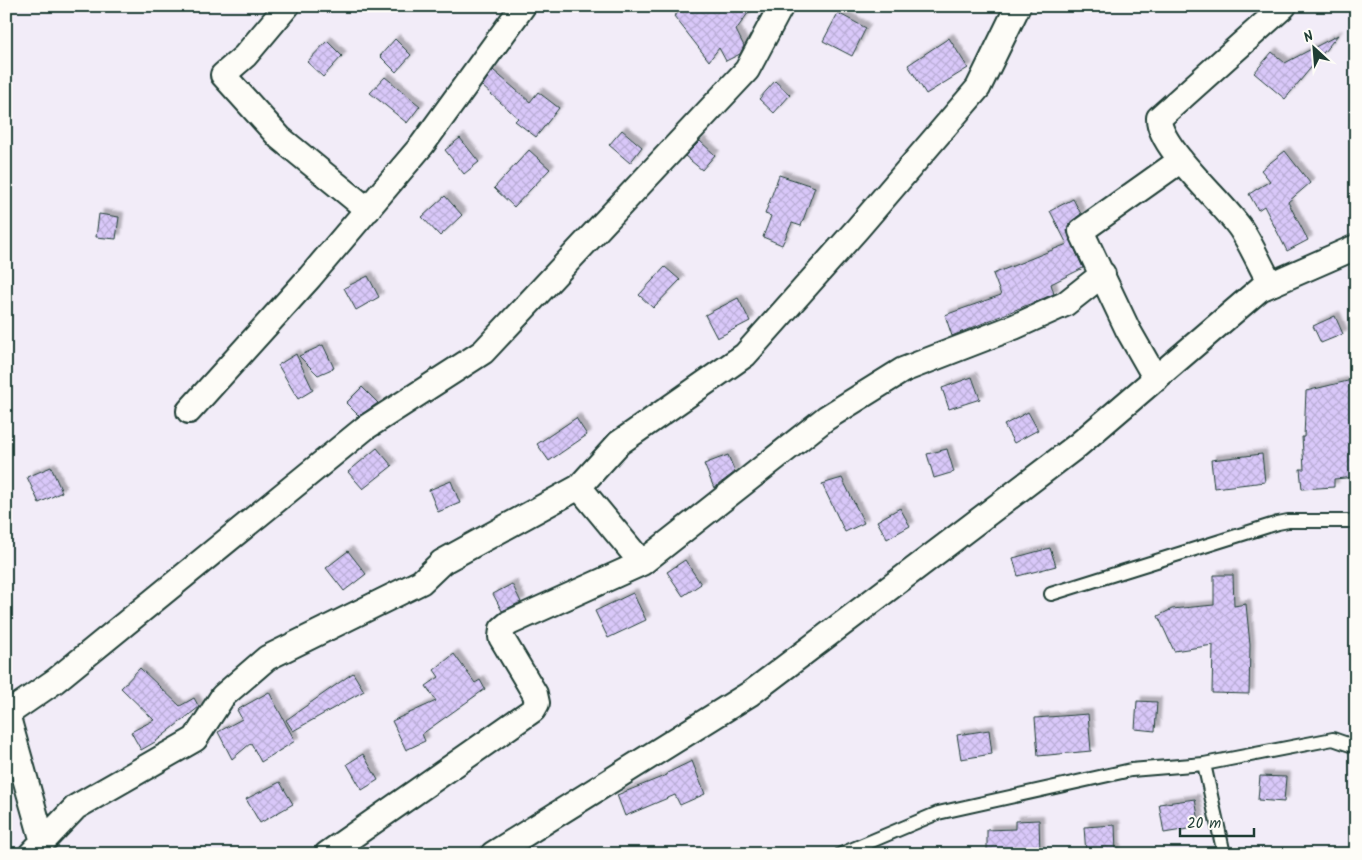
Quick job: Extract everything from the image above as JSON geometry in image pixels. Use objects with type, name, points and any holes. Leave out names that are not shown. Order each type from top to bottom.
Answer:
[{"type":"street","points":[[287,6],[245,56],[222,75],[280,138],[368,210]]},
{"type":"street","points":[[189,411],[368,210],[422,145],[523,6]]},
{"type":"street","points":[[37,848],[7,714],[55,682],[365,428],[483,352],[747,70],[781,6]]},
{"type":"street","points":[[37,848],[76,807],[92,796],[195,739],[223,696],[266,658],[421,582],[442,562],[579,487],[620,443],[745,355],[858,228],[978,88],[1018,6]]},
{"type":"street","points":[[1270,283],[1241,229],[1181,160],[1162,130],[1159,118],[1284,6]]},
{"type":"street","points":[[1156,379],[1128,330],[1081,231],[1181,160]]},
{"type":"street","points":[[493,854],[751,694],[1078,445],[1260,289],[1356,247]]},
{"type":"street","points":[[327,854],[533,710],[537,702],[535,694],[501,637],[502,628],[509,623],[642,563],[826,418],[912,365],[1014,328],[1065,304],[1103,274]]},
{"type":"street","points":[[579,487],[642,563]]},
{"type":"lane","points":[[1051,594],[1278,523],[1288,521],[1356,521]]},
{"type":"lane","points":[[841,854],[938,813],[1131,770],[1204,764],[1333,739],[1356,747]]},
{"type":"lane","points":[[1204,764],[1224,854]]},
{"type":"building","points":[[687,6],[753,6],[736,30],[744,46],[740,54],[726,61],[719,48],[709,61],[674,16]]},
{"type":"building","points":[[838,13],[866,28],[852,56],[823,41]]},
{"type":"building","points":[[1338,35],[1285,99],[1254,73],[1272,52],[1285,63]]},
{"type":"building","points":[[949,38],[968,68],[926,94],[908,65]]},
{"type":"building","points":[[395,39],[411,55],[396,72],[380,56]]},
{"type":"building","points":[[327,41],[342,56],[323,77],[307,62]]},
{"type":"building","points":[[493,70],[530,102],[538,92],[559,108],[536,137],[515,121],[518,118],[482,86]]},
{"type":"building","points":[[385,77],[420,106],[407,123],[370,93]]},
{"type":"building","points":[[775,81],[790,95],[774,113],[759,99]]},
{"type":"building","points":[[622,130],[642,147],[630,163],[609,145]]},
{"type":"building","points":[[460,138],[479,162],[464,174],[445,150]]},
{"type":"building","points":[[700,141],[715,155],[702,170],[685,156]]},
{"type":"building","points":[[529,150],[550,169],[514,207],[494,188]]},
{"type":"building","points":[[1285,151],[1310,183],[1288,202],[1308,240],[1287,251],[1264,206],[1258,210],[1249,194],[1270,181],[1261,170]]},
{"type":"building","points":[[779,175],[815,187],[801,226],[792,223],[782,245],[763,237],[771,216],[765,214]]},
{"type":"building","points":[[445,196],[462,215],[440,236],[422,217]]},
{"type":"building","points":[[1073,199],[1081,214],[1069,224],[1067,231],[1083,268],[1051,284],[1054,294],[952,336],[945,315],[1001,295],[993,274],[1067,244],[1050,211]]},
{"type":"building","points":[[99,214],[119,217],[116,239],[96,237]]},
{"type":"building","points":[[665,267],[680,280],[653,308],[639,295]]},
{"type":"building","points":[[368,276],[379,297],[356,310],[344,288]]},
{"type":"building","points":[[738,298],[750,321],[717,338],[705,315]]},
{"type":"building","points":[[1335,316],[1343,334],[1321,343],[1313,326]]},
{"type":"building","points":[[323,345],[334,368],[318,375],[299,356]]},
{"type":"building","points":[[296,354],[313,390],[298,399],[278,365]]},
{"type":"building","points":[[972,377],[980,399],[949,409],[942,388]]},
{"type":"building","points":[[1356,379],[1356,477],[1334,479],[1334,487],[1302,489],[1300,469],[1304,469],[1302,437],[1304,437],[1306,391]]},
{"type":"building","points":[[362,387],[378,403],[359,416],[346,403]]},
{"type":"building","points":[[1028,412],[1038,430],[1014,443],[1004,425]]},
{"type":"building","points":[[576,418],[587,435],[549,461],[537,444]]},
{"type":"building","points":[[377,448],[392,466],[363,489],[348,472]]},
{"type":"building","points":[[947,449],[954,472],[934,478],[927,454]]},
{"type":"building","points":[[1262,454],[1265,482],[1214,488],[1211,460]]},
{"type":"building","points":[[728,455],[735,472],[714,488],[704,464]]},
{"type":"building","points":[[51,467],[62,492],[39,503],[27,477]]},
{"type":"building","points":[[842,478],[864,523],[845,532],[822,484]]},
{"type":"building","points":[[451,481],[460,503],[438,512],[429,490]]},
{"type":"building","points":[[900,508],[910,526],[887,539],[877,521]]},
{"type":"building","points":[[1050,548],[1056,566],[1018,576],[1013,558]]},
{"type":"building","points":[[348,551],[366,574],[344,591],[326,568]]},
{"type":"building","points":[[685,560],[701,584],[683,596],[667,572]]},
{"type":"building","points":[[1214,575],[1233,575],[1234,606],[1246,604],[1250,645],[1249,694],[1212,693],[1213,645],[1174,651],[1158,616],[1172,609],[1214,605]]},
{"type":"building","points":[[512,584],[521,602],[502,611],[493,594]]},
{"type":"building","points":[[633,593],[646,620],[608,638],[595,611]]},
{"type":"building","points":[[454,654],[475,683],[480,680],[485,689],[422,734],[425,741],[406,750],[392,721],[436,701],[426,686],[439,677],[434,670]]},
{"type":"building","points":[[140,668],[180,706],[194,698],[199,707],[155,742],[141,750],[131,732],[154,720],[121,688]]},
{"type":"building","points":[[353,673],[364,691],[293,731],[286,720]]},
{"type":"building","points":[[269,692],[295,741],[261,762],[251,743],[232,759],[218,732],[242,719],[237,710]]},
{"type":"building","points":[[1137,701],[1157,702],[1155,731],[1135,729]]},
{"type":"building","points":[[1088,714],[1091,751],[1038,756],[1035,718]]},
{"type":"building","points":[[989,730],[992,754],[961,759],[957,735]]},
{"type":"building","points":[[363,754],[378,780],[362,790],[347,764]]},
{"type":"building","points":[[692,761],[705,794],[680,805],[675,795],[625,816],[617,795],[667,775],[667,773]]},
{"type":"building","points":[[1260,776],[1286,777],[1284,802],[1258,800]]},
{"type":"building","points":[[280,782],[293,804],[260,823],[246,799]]},
{"type":"building","points":[[1195,799],[1200,827],[1164,833],[1159,804]]},
{"type":"building","points":[[1039,820],[1040,854],[987,854],[987,830],[1015,829],[1015,821]]},
{"type":"building","points":[[1115,825],[1116,854],[1086,854],[1084,827]]}]
